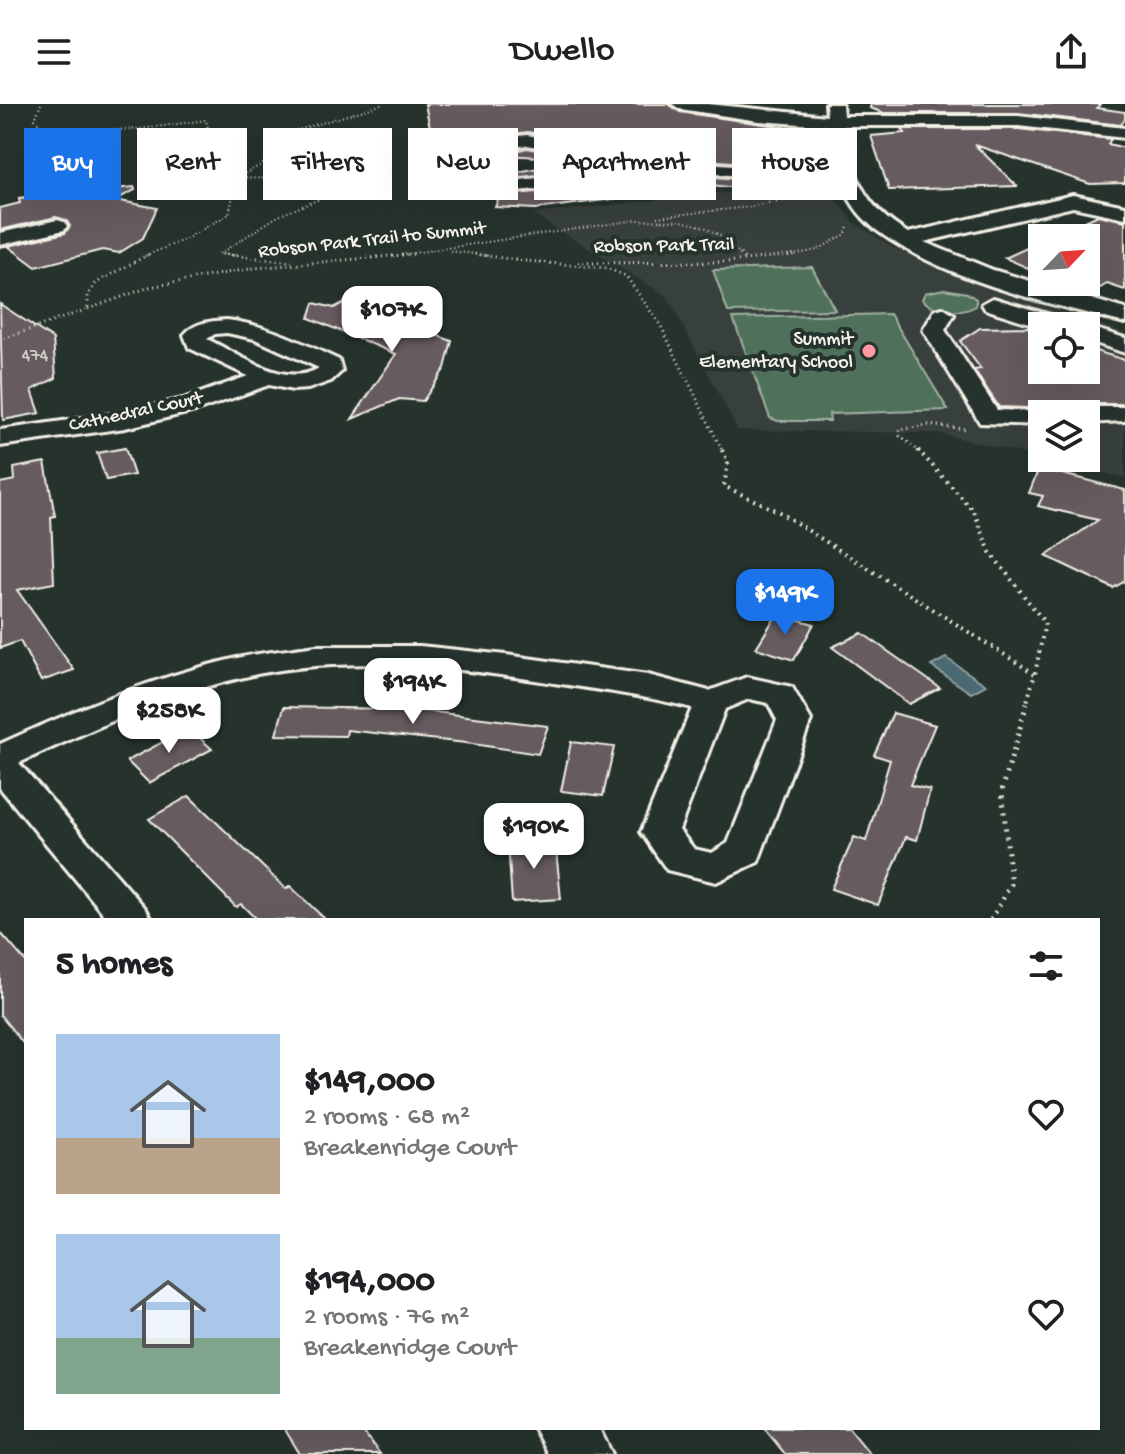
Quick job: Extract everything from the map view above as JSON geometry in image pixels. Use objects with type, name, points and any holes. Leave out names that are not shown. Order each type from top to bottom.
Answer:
[{"type":"street","points":[[680,104],[720,111],[835,112],[1044,121],[1125,133]]},
{"type":"street","points":[[527,140],[665,165],[636,174],[517,186],[493,173],[486,153],[501,143],[527,140]]},
{"type":"street","points":[[857,195],[867,213],[905,240],[972,270],[1125,316]]},
{"type":"street","points":[[905,240],[1073,201],[1125,212]]},
{"type":"street","points":[[0,239],[57,226]]},
{"type":"street","points":[[993,304],[1028,315]]},
{"type":"street","points":[[943,315],[934,330],[989,418],[1028,417]]},
{"type":"street","name":"Cathedral Court","points":[[0,438],[125,420],[190,405],[269,377],[283,383],[306,383],[321,378],[330,371],[331,365],[238,325],[221,324],[195,335],[197,343],[269,377]]},
{"type":"street","points":[[1100,338],[1125,346]]},
{"type":"street","points":[[1100,415],[1125,414]]},
{"type":"street","points":[[130,918],[0,761],[107,709],[168,687],[240,667],[316,656],[420,656],[506,665],[648,686],[711,702],[747,688],[780,695],[794,720],[744,852],[716,868],[681,860],[660,832],[711,702]]},
{"type":"street","points":[[564,1430],[584,1454]]},
{"type":"path","points":[[41,104],[35,119],[46,132],[137,129]]},
{"type":"path","points":[[247,173],[268,161],[267,152],[288,133],[384,104]]},
{"type":"path","points":[[147,128],[206,120],[208,128]]},
{"type":"path","points":[[247,177],[271,176],[311,163],[357,158],[353,174],[344,189],[302,203],[262,223],[219,254],[303,263]]},
{"type":"path","points":[[0,340],[88,309],[88,295],[96,283],[229,214],[232,200]]},
{"type":"path","name":"Robson Park Trail","points":[[640,220],[783,200]]},
{"type":"path","name":"Robson Park Trail","points":[[445,250],[515,260],[572,263],[746,260],[816,250],[846,234],[849,220],[867,213]]},
{"type":"path","name":"Robson Park Trail to Summit","points":[[88,309],[150,287],[254,268],[377,259],[640,220],[681,221],[704,227],[723,237],[746,260]]},
{"type":"path","points":[[515,260],[606,268],[626,276],[661,326],[728,463],[724,486],[779,512],[1035,674]]},
{"type":"path","points":[[989,418],[985,425],[975,428],[944,423],[913,426],[900,430],[900,436],[920,452],[974,511],[990,552],[1045,623],[1035,674],[1002,791],[1011,884],[992,918]]},
{"type":"shaded area","name":"Summit Elementary School","points":[[718,193],[732,193],[732,200],[835,200],[856,224],[894,248],[944,271],[1064,312],[1028,312],[1028,384],[1100,384],[1100,324],[1125,333],[1125,478],[1100,472],[1100,400],[1028,400],[1028,455],[938,433],[738,430],[667,296],[532,214],[656,200],[716,200]]},
{"type":"green space","points":[[812,267],[835,310],[728,312],[713,270]]},
{"type":"green space","points":[[944,289],[967,293],[976,299],[976,306],[963,311],[948,311],[927,304],[922,299],[925,293]]},
{"type":"green space","points":[[890,314],[948,410],[829,414],[830,421],[778,421],[770,418],[733,318]]},
{"type":"water","points":[[946,658],[986,685],[971,693],[931,666]]},
{"type":"building","points":[[425,104],[669,104],[680,112],[790,128],[732,128],[732,162],[716,161],[716,128],[534,128],[534,133],[518,133],[518,128],[430,128]]},
{"type":"building","points":[[871,104],[1100,104],[1097,108],[1125,112],[1125,119],[1121,125],[1018,113],[884,113],[870,108]]},
{"type":"building","points":[[902,129],[1018,129],[1111,139],[1108,144],[1125,148],[1125,183],[1090,184],[975,145],[1017,186],[889,190],[871,136],[905,133]]},
{"type":"building","points":[[534,149],[534,157],[518,156],[518,150]]},
{"type":"building","points":[[534,169],[534,175],[521,177],[518,172]]},
{"type":"building","points":[[716,177],[732,178],[732,187],[716,186]]},
{"type":"building","points":[[134,187],[135,190],[121,197],[121,188]]},
{"type":"building","points":[[534,192],[534,200],[605,200],[536,209],[495,207],[498,200],[518,200],[518,194]]},
{"type":"building","points":[[19,198],[115,200],[157,208],[143,238],[119,253],[102,250],[36,267],[8,246],[65,233],[70,226],[66,220],[56,217],[0,230],[0,208],[20,203]]},
{"type":"building","points":[[1098,215],[1125,221],[1125,290],[1107,284],[1100,288],[1100,224],[1078,224]]},
{"type":"building","points":[[1028,247],[1028,268],[1005,258]]},
{"type":"building","points":[[345,302],[359,314],[390,323],[397,320],[452,341],[445,368],[423,401],[399,399],[352,419],[396,354],[309,318],[314,303],[334,308]]},
{"type":"building","points":[[0,304],[53,339],[56,378],[32,390],[40,413],[3,420]]},
{"type":"building","points":[[1028,327],[1028,384],[1100,384],[1100,352],[1125,360],[1125,404],[1100,404],[1100,400],[1028,400],[1028,408],[999,407],[974,370],[981,369],[960,341],[980,328]]},
{"type":"building","points":[[125,448],[134,475],[106,480],[97,453]]},
{"type":"building","points":[[45,462],[55,516],[51,517],[54,583],[17,590],[74,670],[41,681],[20,641],[0,648],[0,483],[15,480],[14,468]]},
{"type":"building","points":[[1037,472],[1055,472],[1125,490],[1125,581],[1113,588],[1046,556],[1098,520],[1038,506],[1043,496],[1029,493]]},
{"type":"building","points":[[777,614],[814,624],[794,660],[756,648]]},
{"type":"building","points":[[862,633],[940,688],[909,704],[832,647]]},
{"type":"building","points":[[284,707],[395,707],[548,726],[538,754],[347,730],[346,736],[276,735]]},
{"type":"building","points":[[893,713],[935,725],[910,785],[930,790],[917,840],[906,837],[878,905],[831,889],[854,837],[866,841],[890,760],[874,755]]},
{"type":"building","points":[[189,728],[212,749],[149,783],[127,761]]},
{"type":"building","points":[[571,742],[614,747],[603,796],[561,791]]},
{"type":"building","points":[[189,796],[286,889],[290,886],[324,918],[255,918],[241,904],[236,907],[149,819]]},
{"type":"building","points":[[555,840],[561,899],[512,902],[508,843]]},
{"type":"building","points":[[0,932],[24,960],[24,1045],[0,1015]]},
{"type":"building","points":[[285,1430],[362,1430],[380,1454],[300,1454]]},
{"type":"building","points":[[766,1430],[851,1430],[870,1454],[785,1454]]},
{"type":"place","name":"Summit Elementary School","points":[[869,351]]}]
